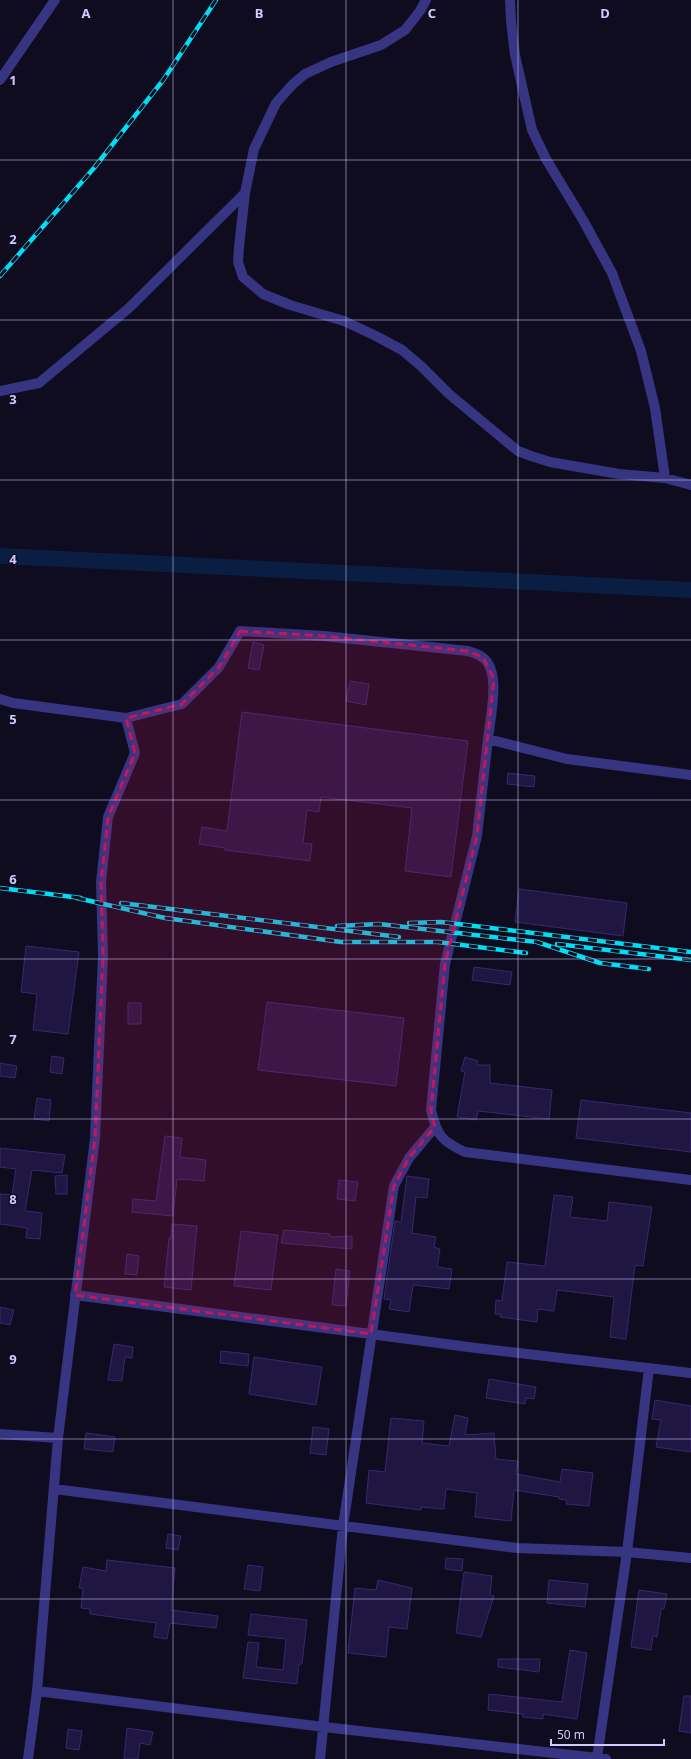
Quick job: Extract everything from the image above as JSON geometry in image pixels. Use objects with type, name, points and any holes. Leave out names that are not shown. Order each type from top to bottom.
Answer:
[{"type":"street","points":[[0,80],[55,0]]},
{"type":"street","points":[[426,0],[420,11],[405,30],[381,45],[331,62],[305,74],[293,84],[276,103],[254,149],[245,193],[238,262],[243,277],[263,294],[290,305],[344,322],[376,336],[402,350],[449,394],[490,428],[518,450],[530,456],[550,462],[604,471],[666,478],[691,485]]},
{"type":"street","points":[[510,0],[515,55],[532,130],[546,159],[583,220],[612,273],[641,351],[655,408],[666,478]]},
{"type":"street","points":[[0,391],[39,383],[129,308],[245,193]]},
{"type":"street","points":[[0,699],[13,703],[126,718],[182,704],[219,667],[240,631],[316,635],[468,650],[483,657],[490,665],[494,679],[488,739],[477,836],[445,964],[431,1110],[435,1127],[448,1144],[465,1152],[691,1180]]},
{"type":"street","points":[[28,1759],[37,1691],[58,1438],[95,1138],[103,956],[101,882],[108,817],[135,753],[126,718]]},
{"type":"street","points":[[488,739],[567,760],[691,775]]},
{"type":"street","points":[[320,1759],[343,1526],[394,1186],[409,1158],[435,1127]]},
{"type":"street","points":[[75,1295],[371,1334],[691,1373]]},
{"type":"street","points":[[37,1691],[324,1727],[601,1758],[649,1368]]},
{"type":"street","points":[[0,1434],[58,1438]]},
{"type":"street","points":[[54,1489],[517,1548],[627,1552],[691,1558]]},
{"type":"highlighted area","points":[[240,631],[324,636],[468,651],[483,657],[494,679],[477,836],[445,964],[431,1110],[435,1127],[409,1158],[394,1186],[371,1334],[75,1295],[95,1138],[103,956],[101,882],[108,817],[135,753],[126,718],[182,704],[219,667]]},
{"type":"building","points":[[253,642],[264,645],[259,670],[248,668]]},
{"type":"building","points":[[350,681],[369,684],[366,705],[346,701]]},
{"type":"building","points":[[242,712],[468,741],[451,877],[405,871],[412,808],[321,797],[319,812],[307,810],[303,843],[312,844],[310,861],[225,850],[225,848],[199,844],[202,827],[227,831]]},
{"type":"building","points":[[508,773],[535,776],[534,787],[507,784]]},
{"type":"building","points":[[519,889],[627,903],[623,936],[515,922]]},
{"type":"building","points":[[26,946],[79,952],[68,1034],[33,1030],[37,994],[21,992]]},
{"type":"building","points":[[474,967],[512,972],[510,985],[472,980]]},
{"type":"building","points":[[267,1002],[404,1018],[396,1086],[258,1070]]},
{"type":"building","points":[[128,1003],[141,1003],[141,1024],[128,1024]]},
{"type":"building","points":[[52,1056],[64,1058],[62,1074],[50,1072]]},
{"type":"building","points":[[465,1057],[478,1061],[477,1065],[490,1065],[490,1083],[552,1090],[549,1119],[478,1111],[476,1120],[457,1117],[465,1072],[461,1071]]},
{"type":"building","points":[[0,1063],[17,1066],[15,1078],[0,1076]]},
{"type":"building","points":[[37,1098],[51,1100],[49,1121],[34,1119]]},
{"type":"building","points":[[581,1100],[691,1113],[691,1152],[576,1138]]},
{"type":"building","points":[[165,1136],[182,1138],[180,1157],[206,1160],[204,1181],[177,1179],[173,1216],[132,1212],[133,1199],[156,1201]]},
{"type":"building","points":[[0,1148],[65,1155],[62,1173],[32,1170],[25,1211],[42,1213],[40,1239],[26,1238],[27,1228],[0,1224],[0,1194],[12,1195],[16,1169],[0,1167]]},
{"type":"building","points":[[67,1175],[67,1194],[56,1194],[55,1176]]},
{"type":"building","points":[[407,1176],[429,1179],[427,1198],[416,1197],[412,1233],[436,1237],[434,1247],[440,1249],[437,1267],[452,1269],[449,1289],[413,1285],[409,1312],[389,1309],[391,1300],[384,1299],[395,1221],[401,1222]]},
{"type":"building","points":[[339,1180],[358,1182],[355,1201],[337,1199]]},
{"type":"building","points":[[554,1195],[573,1197],[570,1217],[607,1221],[609,1202],[652,1207],[643,1266],[635,1265],[626,1339],[610,1337],[614,1297],[557,1290],[554,1311],[538,1309],[537,1322],[500,1317],[501,1314],[495,1314],[496,1300],[502,1301],[507,1262],[545,1266]]},
{"type":"building","points":[[172,1224],[197,1226],[191,1290],[164,1287],[169,1238],[171,1238]]},
{"type":"building","points":[[284,1230],[330,1234],[330,1237],[352,1236],[352,1249],[281,1243]]},
{"type":"building","points":[[241,1231],[278,1235],[271,1290],[234,1286]]},
{"type":"building","points":[[127,1254],[139,1256],[137,1275],[125,1274]]},
{"type":"building","points":[[336,1269],[350,1271],[346,1306],[332,1305]]},
{"type":"building","points":[[0,1307],[14,1310],[10,1325],[0,1323]]},
{"type":"building","points":[[114,1344],[133,1347],[132,1358],[125,1357],[122,1381],[108,1380]]},
{"type":"building","points":[[221,1351],[249,1354],[248,1366],[220,1363]]},
{"type":"building","points":[[254,1357],[322,1367],[316,1405],[249,1394]]},
{"type":"building","points":[[489,1379],[536,1387],[534,1399],[526,1398],[525,1404],[486,1398]]},
{"type":"building","points":[[655,1400],[691,1406],[691,1452],[656,1447],[661,1420],[652,1419]]},
{"type":"building","points":[[455,1415],[468,1418],[465,1435],[494,1433],[496,1459],[518,1461],[516,1474],[560,1482],[562,1469],[593,1473],[589,1506],[566,1504],[567,1500],[559,1499],[559,1497],[514,1490],[511,1521],[475,1517],[477,1493],[446,1489],[444,1509],[421,1507],[421,1510],[366,1503],[369,1470],[385,1472],[391,1418],[424,1421],[422,1443],[449,1446]]},
{"type":"building","points":[[313,1427],[329,1429],[326,1455],[310,1453]]},
{"type":"building","points":[[86,1433],[115,1437],[113,1452],[84,1449]]},
{"type":"building","points":[[168,1534],[181,1536],[178,1550],[166,1548]]},
{"type":"building","points":[[446,1558],[463,1559],[462,1571],[445,1569]]},
{"type":"building","points":[[107,1560],[175,1568],[171,1610],[218,1616],[216,1628],[170,1623],[167,1639],[154,1637],[156,1623],[90,1614],[90,1609],[81,1608],[83,1588],[79,1588],[83,1567],[106,1571]]},
{"type":"building","points":[[248,1565],[263,1567],[260,1591],[244,1589]]},
{"type":"building","points":[[464,1572],[492,1576],[490,1595],[494,1596],[481,1637],[456,1633]]},
{"type":"building","points":[[378,1580],[412,1588],[407,1629],[389,1627],[386,1657],[348,1653],[355,1588],[376,1590]]},
{"type":"building","points":[[549,1580],[588,1584],[585,1607],[547,1603]]},
{"type":"building","points":[[639,1590],[667,1594],[664,1609],[661,1609],[657,1637],[653,1636],[651,1650],[631,1647]]},
{"type":"building","points":[[251,1614],[307,1620],[302,1664],[299,1664],[297,1684],[243,1678],[248,1642],[259,1643],[256,1667],[283,1670],[286,1639],[248,1635]]},
{"type":"building","points":[[570,1650],[587,1653],[577,1719],[543,1714],[543,1719],[523,1717],[523,1714],[488,1710],[489,1694],[562,1702]]},
{"type":"building","points":[[498,1659],[540,1659],[539,1672],[498,1667]]},
{"type":"building","points":[[684,1696],[691,1696],[691,1733],[679,1731]]},
{"type":"building","points":[[127,1728],[153,1732],[150,1745],[140,1743],[138,1759],[124,1759]]},
{"type":"building","points":[[68,1729],[82,1731],[79,1750],[66,1748]]},
{"type":"waterway","points":[[0,556],[691,590]]},
{"type":"railway","points":[[0,276],[94,168],[164,79],[216,0]]},
{"type":"railway","points":[[0,888],[81,898]]},
{"type":"railway","points":[[77,898],[165,918],[341,942],[438,942],[526,953]]},
{"type":"railway","points":[[121,903],[399,937]]},
{"type":"railway","points":[[409,923],[441,922],[691,952]]},
{"type":"railway","points":[[337,926],[379,924],[537,942],[600,963],[649,969]]},
{"type":"railway","points":[[557,944],[691,960]]}]
